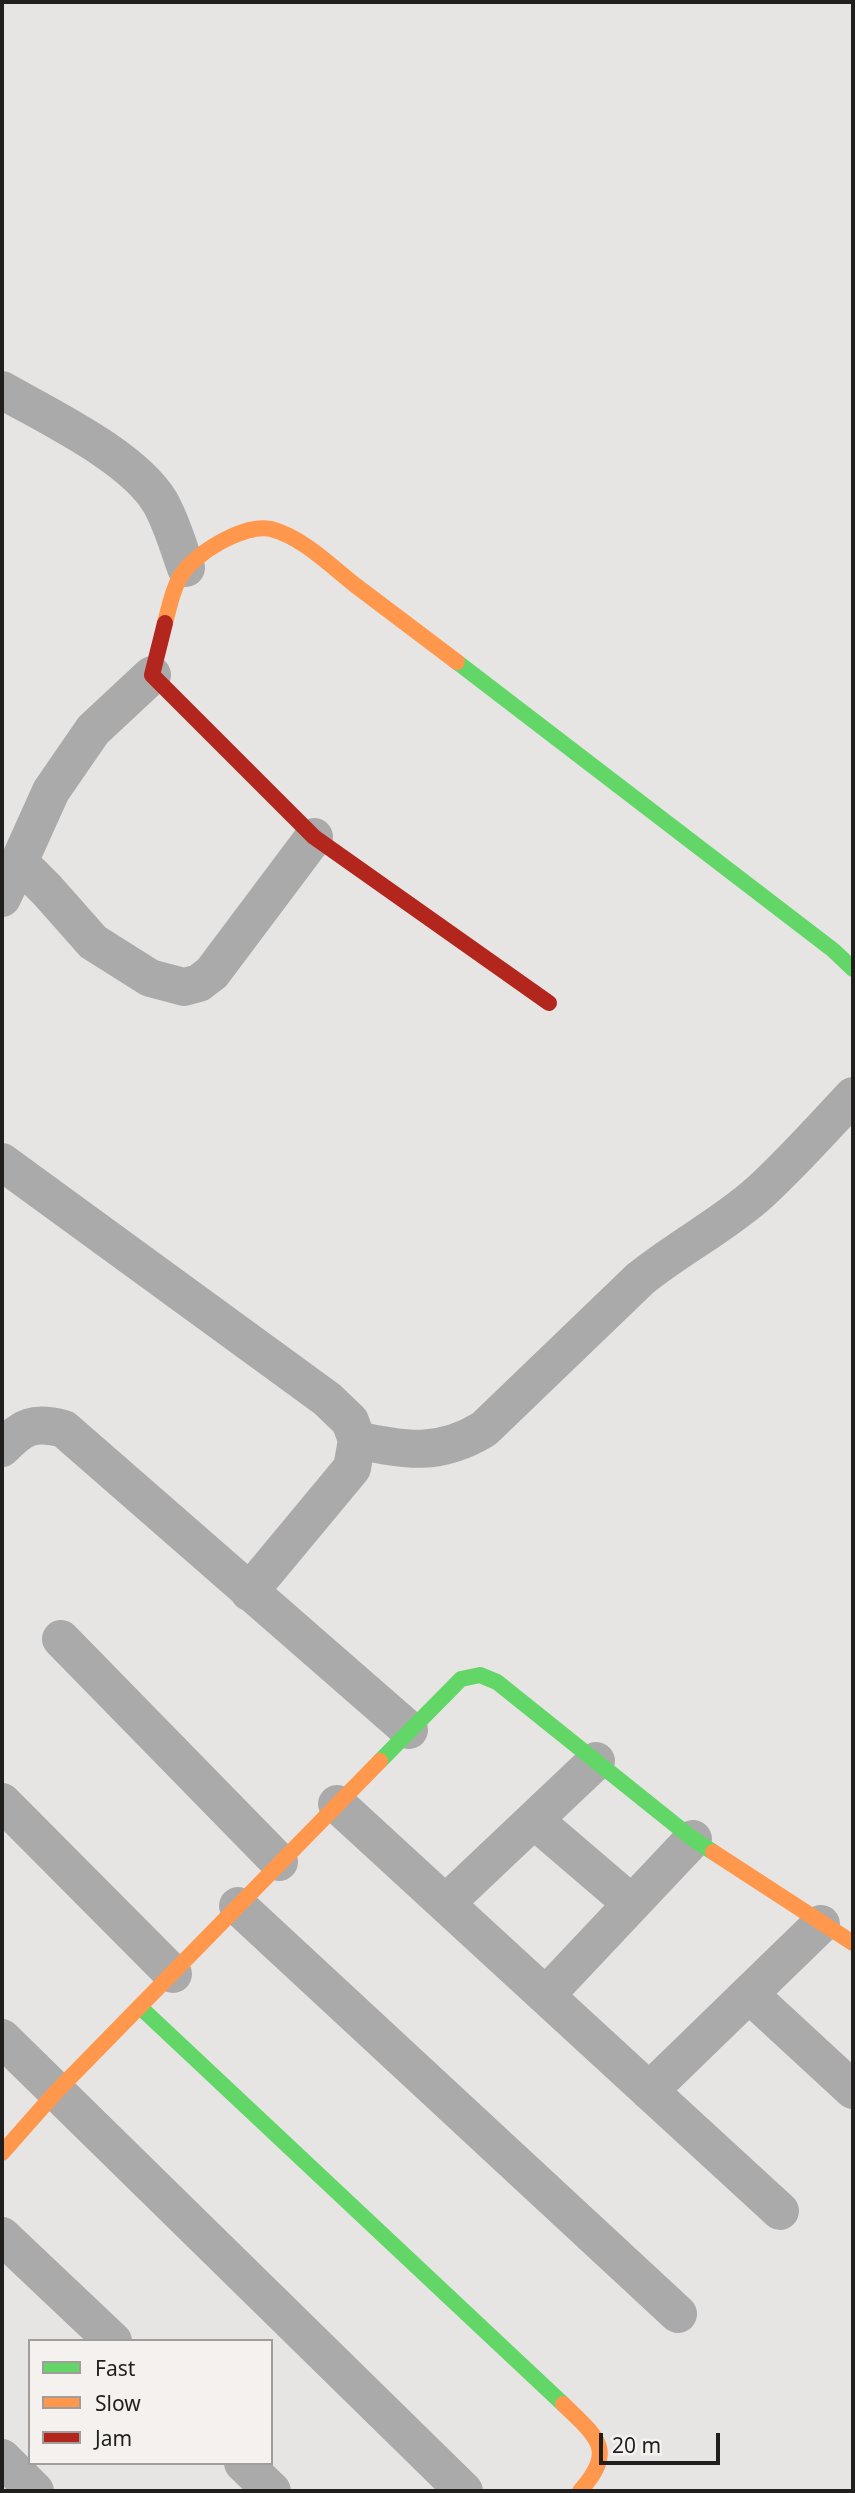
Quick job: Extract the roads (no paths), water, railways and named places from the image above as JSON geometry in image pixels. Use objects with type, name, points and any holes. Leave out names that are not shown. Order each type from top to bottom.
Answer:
[{"type":"street","points":[[2,390],[94,444],[131,470],[158,499],[169,519],[186,568]]},
{"type":"street","points":[[2,898],[51,791],[93,730],[152,675],[159,656],[167,613],[178,580],[186,568],[237,533],[262,527],[287,535],[364,591],[833,950],[853,969]]},
{"type":"street","points":[[152,675],[314,836],[549,1003]]},
{"type":"street","points":[[19,862],[93,942],[150,978],[184,987],[199,983],[212,973],[314,836]]},
{"type":"street","points":[[357,1440],[402,1450],[442,1448],[465,1441],[484,1429],[640,1279],[758,1194],[853,1096]]},
{"type":"street","points":[[2,1162],[327,1399],[350,1421],[357,1440],[352,1468],[249,1592]]},
{"type":"street","points":[[2,1448],[16,1434],[43,1423],[64,1429],[409,1730]]},
{"type":"street","points":[[61,1639],[279,1862]]},
{"type":"street","points":[[2,2152],[55,2093],[409,1730],[461,1679],[480,1675],[497,1682],[693,1839],[837,1933],[749,1994],[649,2091]]},
{"type":"street","points":[[446,1903],[596,1761]]},
{"type":"street","points":[[2,1802],[173,1974]]},
{"type":"street","points":[[337,1804],[780,2211]]},
{"type":"street","points":[[534,1820],[631,1903]]},
{"type":"street","points":[[546,1995],[693,1839]]},
{"type":"street","points":[[238,1906],[678,2314]]},
{"type":"street","points":[[749,1994],[853,2090]]},
{"type":"street","points":[[140,2007],[577,2418],[599,2442],[601,2459],[594,2476],[580,2491]]},
{"type":"street","points":[[2,2038],[55,2093],[464,2491]]},
{"type":"street","points":[[2,2236],[111,2339]]},
{"type":"street","points":[[2,2458],[36,2491]]},
{"type":"street","points":[[245,2465],[272,2491]]}]
